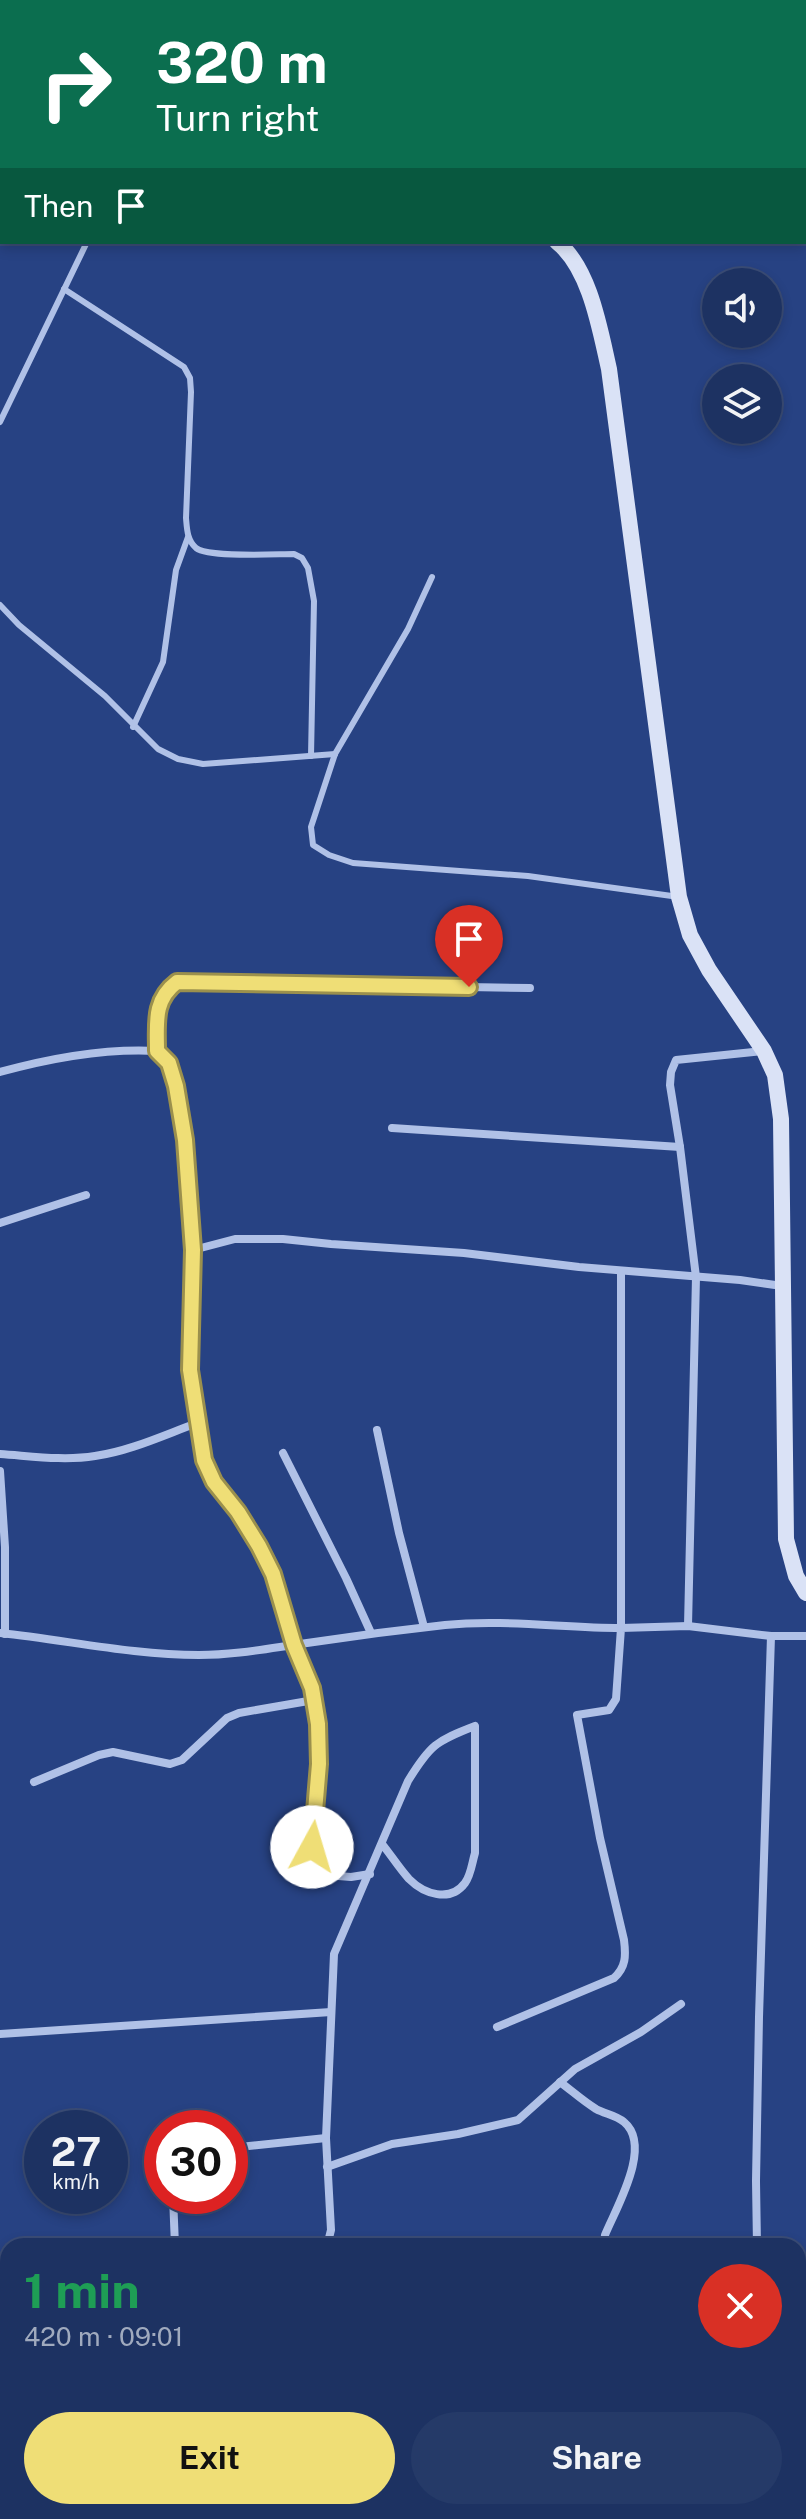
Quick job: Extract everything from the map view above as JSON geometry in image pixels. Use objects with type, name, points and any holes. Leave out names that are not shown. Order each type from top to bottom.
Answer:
[{"type":"street","points":[[559,244],[583,279],[609,369],[679,897],[696,947],[764,1051],[775,1075],[781,1119],[786,1539],[796,1576],[806,1593]]},
{"type":"street","points":[[157,1051],[158,1010],[166,991],[177,982],[530,988]]},
{"type":"street","points":[[0,1072],[38,1062],[103,1052],[157,1051],[169,1063],[185,1140],[193,1250],[190,1370],[204,1460],[214,1482],[238,1512],[273,1574],[294,1645],[312,1688],[318,1724],[319,1764],[312,1847],[316,1865],[325,1875],[351,1877],[370,1874]]},
{"type":"street","points":[[688,1626],[696,1277],[670,1085],[671,1072],[676,1060],[764,1051]]},
{"type":"street","points":[[392,1128],[680,1147]]},
{"type":"street","points":[[0,1223],[86,1195]]},
{"type":"street","points":[[193,1250],[235,1239],[283,1239],[464,1253],[782,1286]]},
{"type":"street","points":[[497,2027],[614,1978],[622,1970],[626,1955],[577,1715],[609,1710],[616,1699],[621,1628],[621,1271]]},
{"type":"street","points":[[0,1454],[95,1456],[116,1452],[197,1423]]},
{"type":"street","points":[[377,1430],[399,1533],[424,1627]]},
{"type":"street","points":[[283,1453],[371,1633]]},
{"type":"street","points":[[0,1471],[5,1547],[2,1633],[156,1654],[244,1654],[371,1633],[495,1622],[564,1628],[688,1626],[771,1636],[806,1636]]},
{"type":"street","points":[[757,2238],[759,2005],[771,1636]]},
{"type":"street","points":[[34,1782],[113,1752],[170,1764],[182,1760],[227,1718],[239,1713],[314,1700]]},
{"type":"street","points":[[329,2238],[326,2138],[334,1954],[408,1781],[423,1756],[442,1739],[475,1726],[475,1853],[465,1884],[444,1895],[425,1891],[410,1881],[382,1844]]},
{"type":"street","points":[[327,2167],[392,2144],[458,2134],[518,2120],[575,2069],[641,2032],[681,2004]]},
{"type":"street","points":[[0,2034],[331,2012]]},
{"type":"street","points":[[560,2082],[596,2109],[626,2123],[633,2134],[635,2160],[605,2235]]},
{"type":"street","points":[[248,2146],[326,2138]]},
{"type":"street","points":[[174,2214],[175,2238]]},
{"type":"lane","points":[[0,422],[86,244]]},
{"type":"lane","points":[[64,289],[184,367],[190,378],[188,537],[176,570],[163,662],[133,727]]},
{"type":"lane","points":[[188,537],[194,546],[204,552],[294,554],[302,558],[308,568],[314,601],[311,756]]},
{"type":"lane","points":[[432,577],[408,629],[335,754],[311,827],[313,845],[329,855],[353,863],[528,876],[679,897]]},
{"type":"lane","points":[[0,605],[19,625],[105,696],[158,749],[178,759],[203,764],[335,754]]},
{"type":"route","points":[[312,1847],[319,1764],[318,1724],[312,1688],[294,1645],[273,1574],[238,1512],[214,1482],[204,1460],[197,1423],[190,1370],[193,1250],[185,1140],[169,1063],[157,1051],[158,1010],[166,991],[177,982],[469,987]]}]
